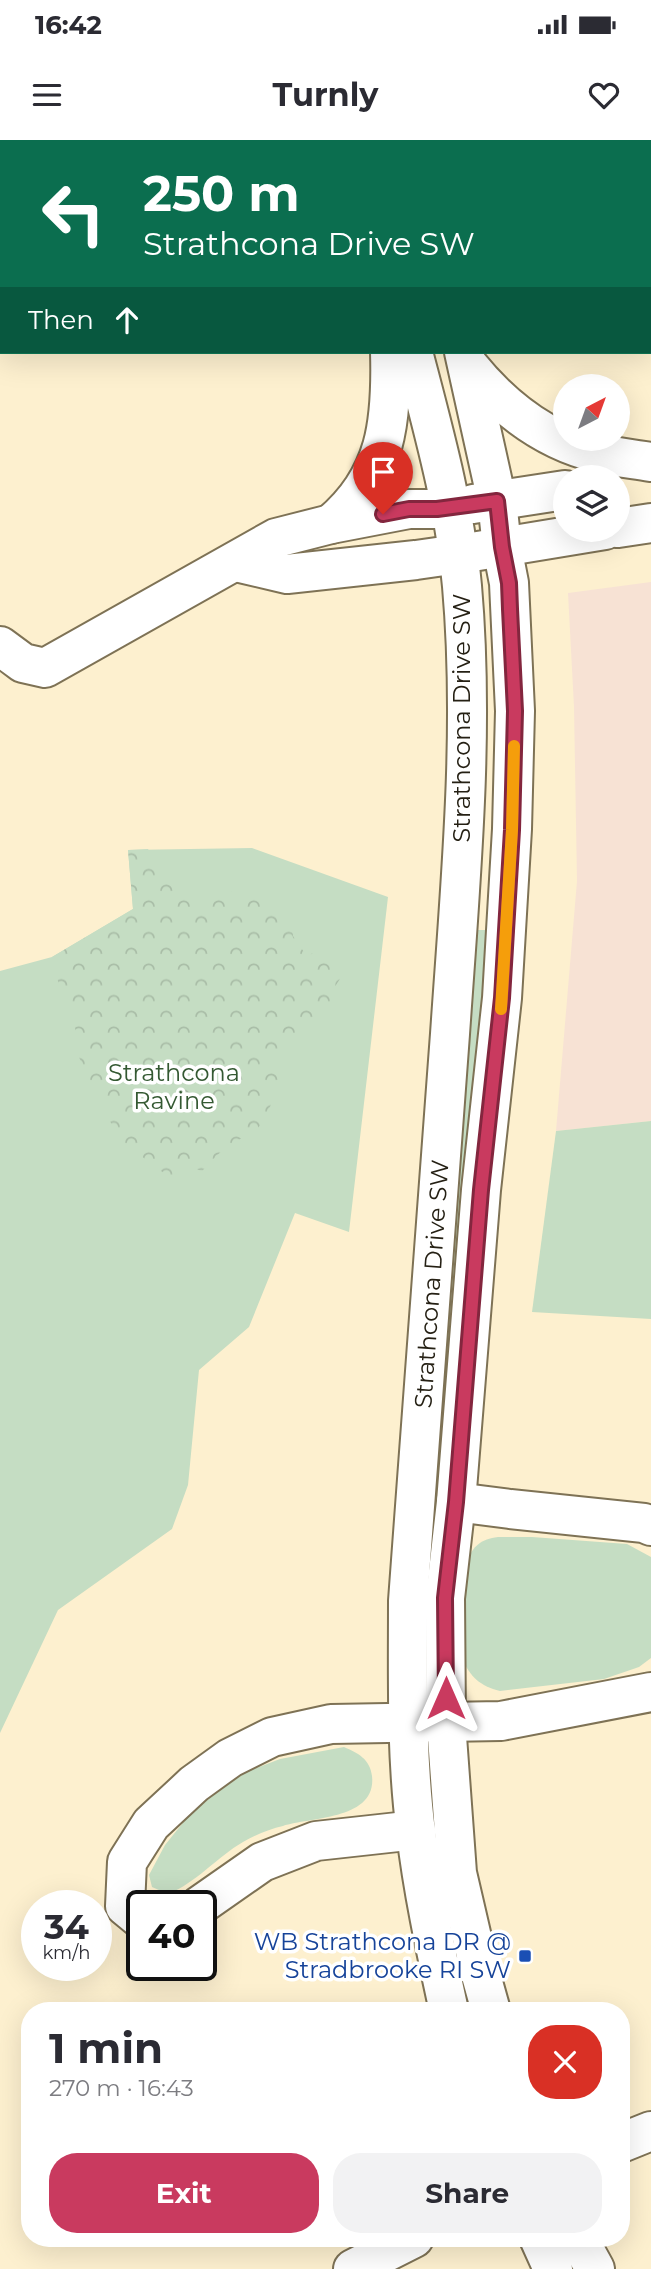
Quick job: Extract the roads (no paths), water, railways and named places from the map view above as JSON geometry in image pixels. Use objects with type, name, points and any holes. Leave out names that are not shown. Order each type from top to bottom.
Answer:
[{"type":"street","points":[[331,524],[361,495],[380,458],[391,389],[390,354]]},
{"type":"street","name":"Strathcona Drive SW","points":[[414,354],[444,471],[450,506],[462,589],[466,666],[463,848],[408,1601],[408,1724],[416,1829],[429,1921],[447,2002]]},
{"type":"street","points":[[466,358],[488,390],[512,412],[540,431],[567,444],[596,453],[651,462]]},
{"type":"street","name":"Strathcona Drive SW","points":[[466,358],[497,501],[509,583],[515,711],[512,830],[502,998],[481,1190],[456,1502],[445,1598],[446,1723],[457,1873],[489,2002]]},
{"type":"street","points":[[630,484],[651,482]]},
{"type":"street","points":[[0,646],[23,663],[45,668],[276,538],[409,509],[437,509],[553,492]]},
{"type":"street","points":[[630,526],[651,523]]},
{"type":"street","points":[[236,562],[287,574],[416,561],[553,539]]},
{"type":"street","points":[[456,1502],[644,1523],[651,1526]]},
{"type":"street","points":[[126,1907],[127,1862],[152,1824],[194,1784],[230,1758],[272,1737],[331,1724],[502,1721],[651,1692]]},
{"type":"street","points":[[217,1894],[262,1862],[316,1841],[416,1829]]},
{"type":"street","points":[[630,2139],[651,2131]]},
{"type":"street","points":[[353,2269],[397,2247]]},
{"type":"street","points":[[543,2247],[553,2269]]},
{"type":"street","points":[[583,2247],[595,2269]]},
{"type":"place","name":"WB Strathcona DR @ Stradbrooke RI SW","points":[[525,1956]]},
{"type":"park label","name":"Strathcona Ravine","points":[[174,1087]]}]
